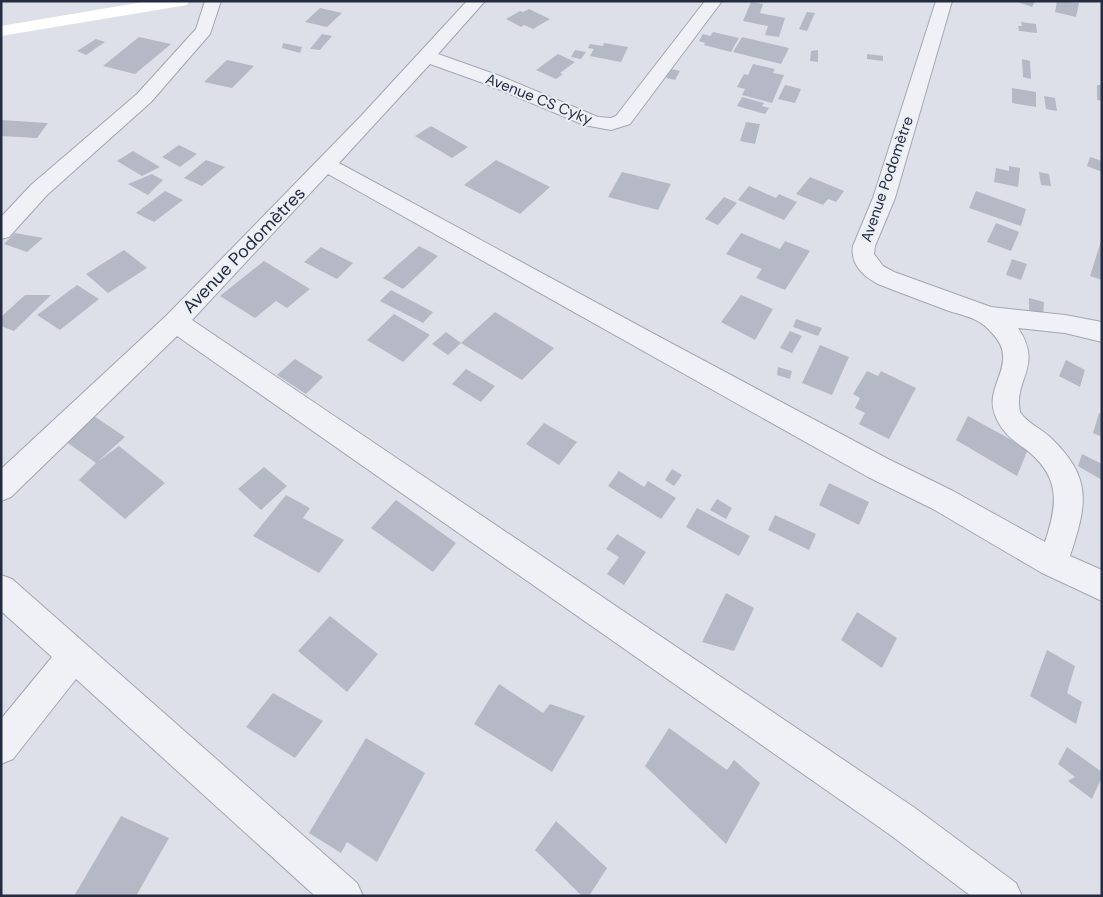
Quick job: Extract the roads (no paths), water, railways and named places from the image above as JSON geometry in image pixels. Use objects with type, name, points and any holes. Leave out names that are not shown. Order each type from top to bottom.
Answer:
[{"type":"street","points":[[1,31],[180,1]]},
{"type":"street","points":[[1,231],[73,159],[144,98],[204,30],[213,1]]},
{"type":"street","name":"Avenue Podomètres","points":[[1,488],[176,322],[428,57],[477,1]]},
{"type":"street","name":"Avenue CS Cyky","points":[[428,57],[493,80],[591,121],[602,124],[618,123],[623,120],[714,1]]},
{"type":"street","name":"Avenue Podomètre","points":[[944,1],[884,198],[864,246],[863,254],[866,261],[875,272],[886,278],[990,316],[1065,324],[1102,332]]},
{"type":"street","points":[[326,164],[878,468],[943,500],[1053,563],[1102,586]]},
{"type":"street","points":[[990,316],[1006,331],[1017,350],[1017,364],[1006,398],[1008,416],[1051,456],[1061,469],[1071,491],[1071,506],[1053,563]]},
{"type":"street","points":[[176,322],[902,821],[1003,896]]},
{"type":"street","points":[[1,590],[344,896]]},
{"type":"street","points":[[1,747],[74,655]]}]
